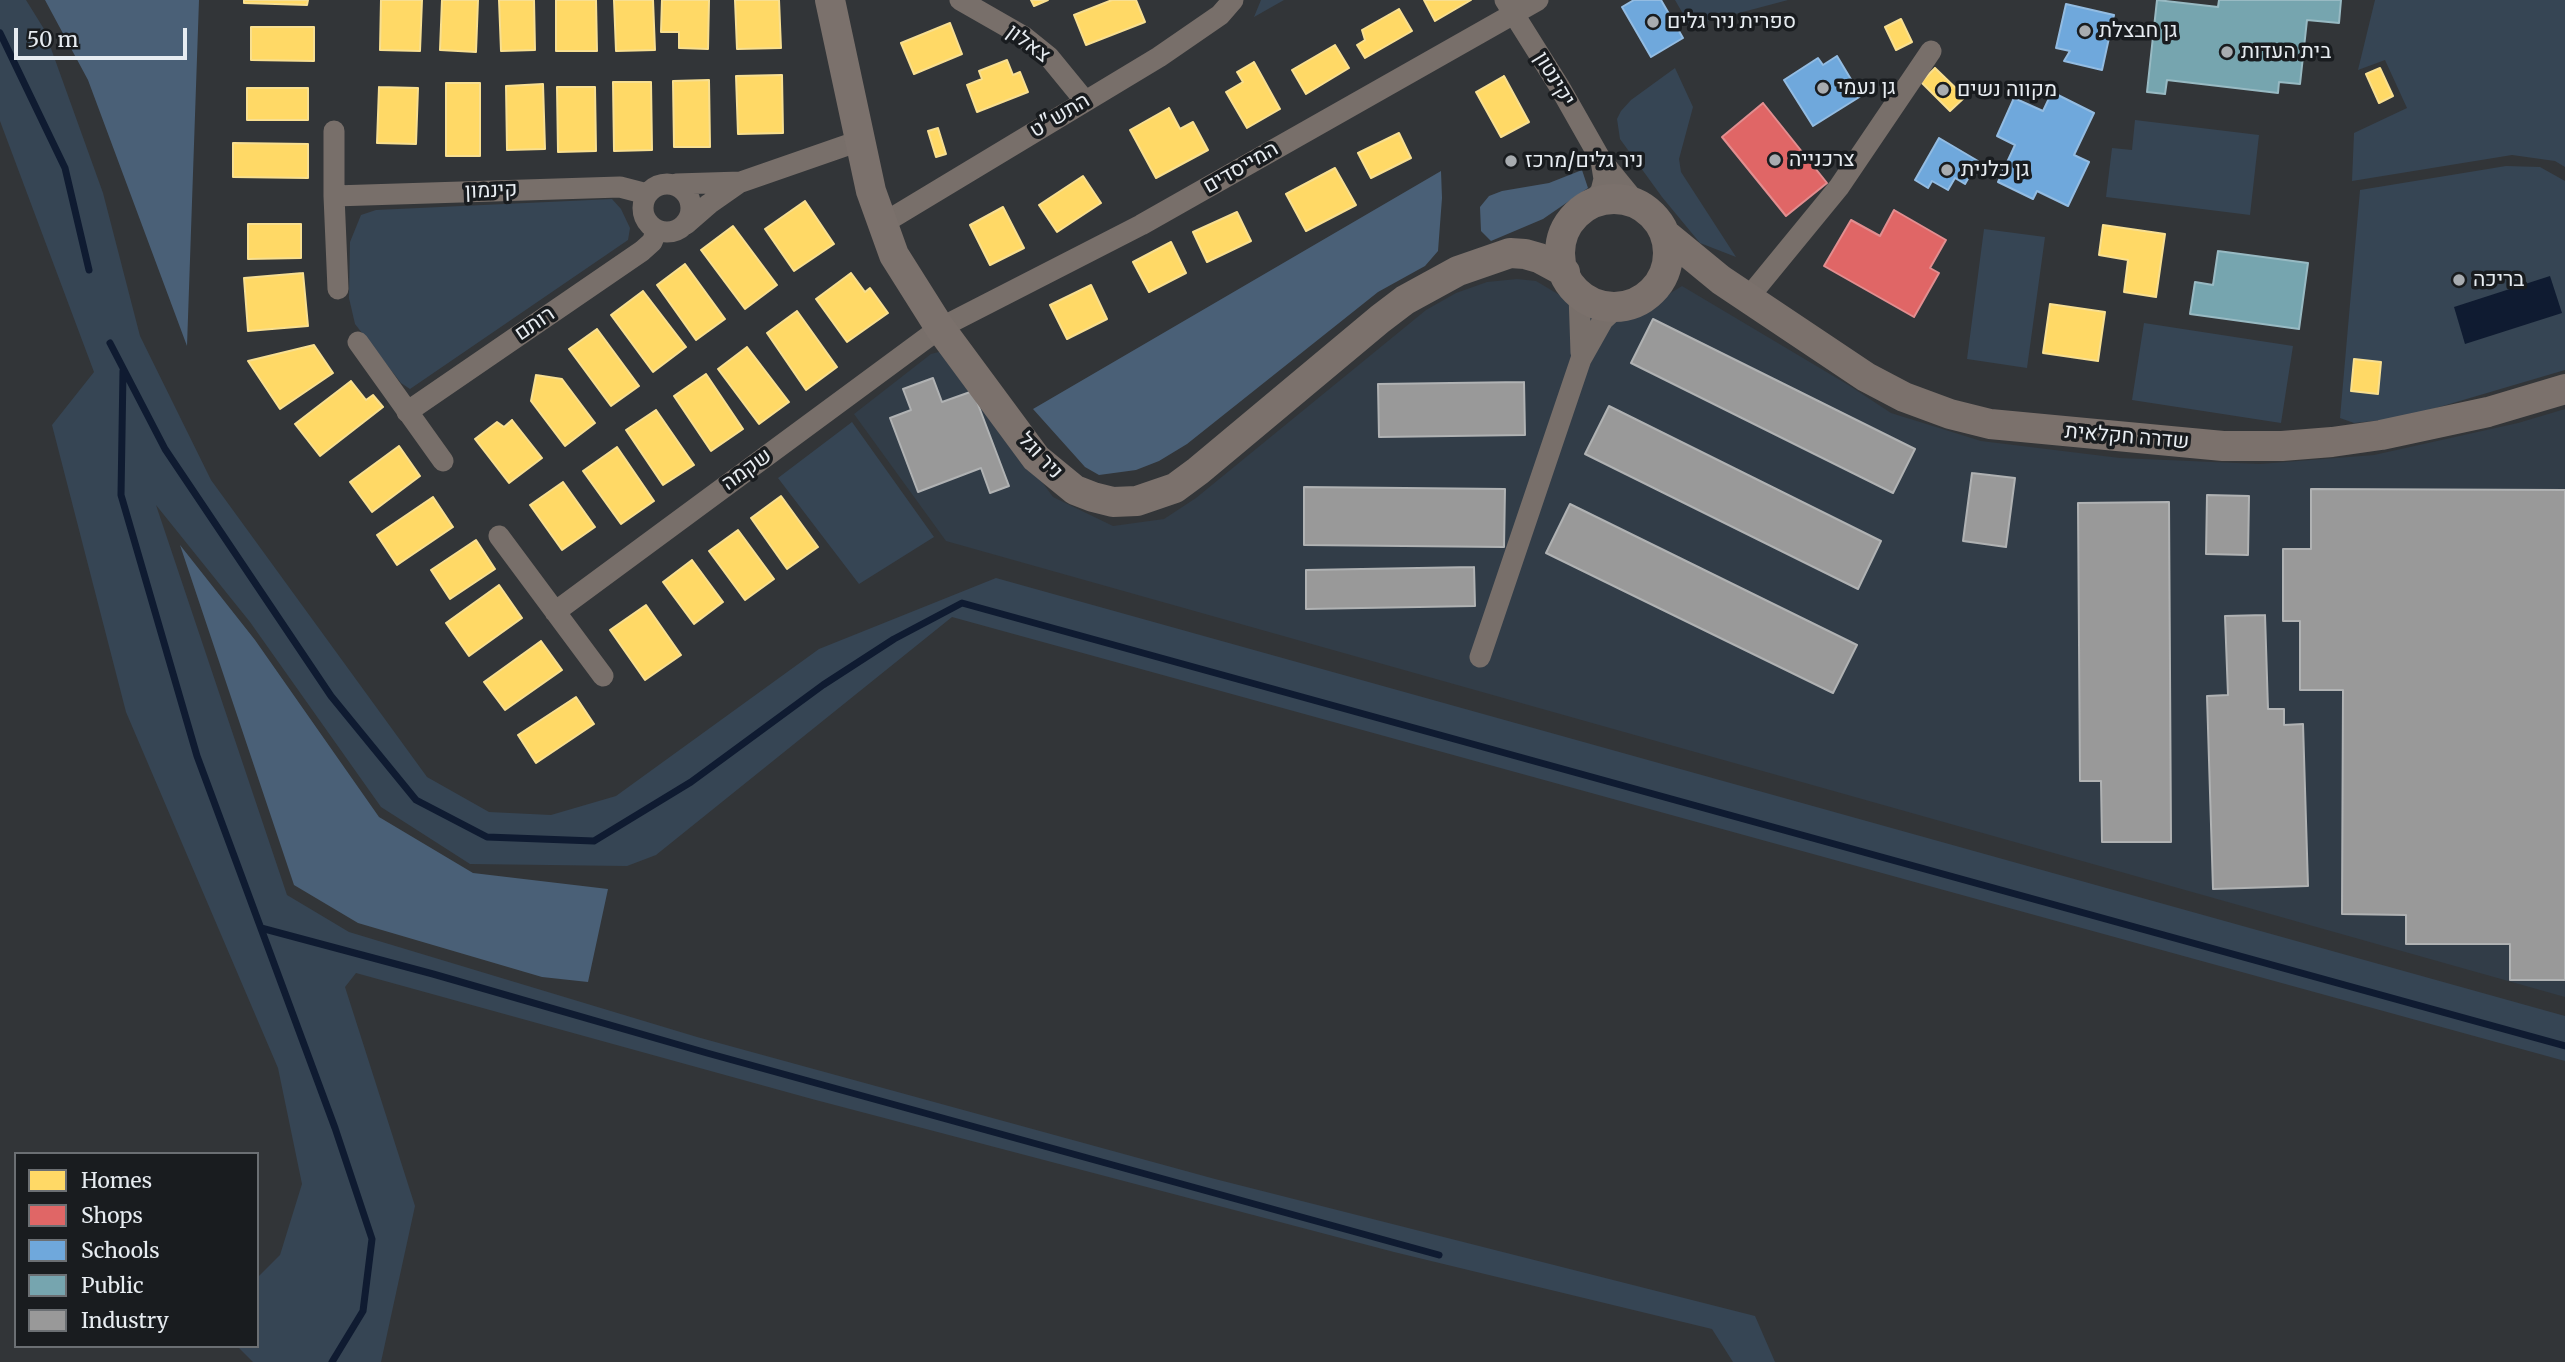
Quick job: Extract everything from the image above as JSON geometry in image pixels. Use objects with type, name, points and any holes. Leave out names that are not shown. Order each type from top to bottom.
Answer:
[{"type":"street","name":"ניר וגל","points":[[830,0],[859,141],[882,225],[894,255],[940,328],[1036,458],[1075,489],[1093,497],[1113,502],[1137,501],[1175,488],[1405,300],[1458,271],[1510,253],[1525,254],[1551,263],[1572,283]]},
{"type":"street","name":"צאלון","points":[[960,0],[1023,36],[1049,57],[1085,101]]},
{"type":"street","name":"התש\"ט","points":[[882,225],[1189,38],[1220,15],[1234,0]]},
{"type":"street","name":"המייסדים","points":[[940,328],[1141,225],[1509,7],[1538,0]]},
{"type":"street","name":"יקינטון","points":[[1509,7],[1559,86],[1601,160],[1637,204]]},
{"type":"street","points":[[1748,298],[1833,195],[1931,51]]},
{"type":"street","points":[[334,131],[338,289]]},
{"type":"street","points":[[741,182],[660,184],[647,194],[644,201],[645,218],[657,230],[672,232],[741,182],[859,141]]},
{"type":"street","points":[[1591,204],[1601,191],[1604,179],[1601,160]]},
{"type":"street","points":[[676,184],[683,188],[691,201],[692,209],[686,224]]},
{"type":"street","name":"קינמון","points":[[334,196],[620,187],[647,194]]},
{"type":"street","points":[[1608,199],[1637,204],[1657,219],[1665,234],[1669,252],[1666,270],[1658,286],[1645,298],[1629,305],[1594,303],[1572,283],[1561,264],[1561,246],[1568,225],[1576,214],[1591,204],[1608,199]]},
{"type":"street","name":"ניר וגל","points":[[1500,256],[1568,225]]},
{"type":"street","name":"רותם","points":[[407,412],[642,251],[652,242],[657,230]]},
{"type":"street","name":"שדרה חקלאית","points":[[1665,234],[1721,279],[1866,377],[1904,397],[1950,414],[1990,424],[2223,446],[2282,446],[2332,442],[2434,424],[2488,412],[2565,389]]},
{"type":"street","name":"שדרה חקלאית","points":[[1658,286],[1684,275],[1702,274],[1721,279]]},
{"type":"street","points":[[1572,283],[1581,359]]},
{"type":"street","points":[[1480,657],[1581,359],[1603,320],[1618,306]]},
{"type":"street","name":"שקמה","points":[[555,612],[940,328]]},
{"type":"street","points":[[358,342],[443,461]]},
{"type":"street","points":[[499,536],[603,676]]},
{"type":"shaded area","points":[[0,0],[26,0],[44,29],[103,193],[140,336],[211,480],[427,777],[489,812],[551,815],[616,796],[819,649],[996,578],[2565,1016],[2565,1061],[952,617],[656,855],[627,866],[470,864],[381,807],[250,622],[156,505],[287,895],[349,932],[697,1037],[1215,1179],[1755,1316],[1775,1362],[1733,1362],[1712,1329],[1394,1252],[812,1099],[356,973],[345,987],[415,1206],[381,1362],[253,1362],[239,1348],[259,1348],[259,1276],[280,1255],[302,1184],[278,1068],[126,712],[52,425],[94,372],[0,121]]},
{"type":"shaded area","points":[[45,0],[199,0],[187,346],[88,80]]},
{"type":"shaded area","points":[[1261,0],[1284,0],[1254,17]]},
{"type":"shaded area","points":[[1675,0],[1788,0],[1690,26]]},
{"type":"shaded area","points":[[2375,0],[2565,0],[2565,167],[2555,161],[2512,155],[2352,181],[2354,133],[2407,108],[2385,60],[2358,70]]},
{"type":"shaded area","points":[[1675,68],[1693,107],[1679,159],[1681,172],[1736,257],[1700,243],[1620,139],[1617,119],[1621,111],[1631,100]]},
{"type":"shaded area","points":[[2135,120],[2259,135],[2250,215],[2106,197],[2112,148],[2132,150]]},
{"type":"shaded area","name":"בריכה","points":[[2506,166],[2540,167],[2565,181],[2565,370],[2402,418],[2354,423],[2340,418],[2360,190]]},
{"type":"shaded area","points":[[1582,170],[1588,188],[1543,219],[1491,241],[1481,231],[1480,207],[1489,196],[1502,191],[1549,183]]},
{"type":"shaded area","points":[[1441,171],[1438,251],[1425,266],[1378,292],[1187,444],[1159,461],[1136,470],[1099,475],[1085,467],[1033,409]]},
{"type":"shaded area","points":[[612,199],[621,209],[630,228],[628,240],[410,389],[401,383],[355,324],[349,298],[350,242],[361,215],[376,210]]},
{"type":"shaded area","points":[[1984,229],[2045,237],[2027,368],[1967,359]]},
{"type":"shaded area","points":[[2550,276],[2562,313],[2465,344],[2454,307]]},
{"type":"shaded area","points":[[1517,279],[1536,281],[1590,313],[1619,320],[1641,311],[1682,286],[1891,413],[1981,441],[2120,458],[2260,464],[2374,455],[2518,423],[2565,409],[2565,997],[946,541],[854,414],[931,354],[946,350],[1053,497],[1113,526],[1164,519],[1196,498],[1426,310],[1456,293],[1487,282]]},
{"type":"shaded area","points":[[2144,323],[2293,346],[2281,423],[2132,400]]},
{"type":"shaded area","points":[[852,422],[934,537],[859,584],[778,478]]},
{"type":"shaded area","points":[[180,545],[255,640],[379,817],[473,873],[608,889],[588,982],[542,977],[358,923],[294,885]]},
{"type":"building: Homes","points":[[244,0],[308,0],[307,5],[244,3]]},
{"type":"building: Homes","points":[[381,0],[422,0],[420,51],[380,50]]},
{"type":"building: Homes","points":[[442,0],[478,0],[476,52],[440,50]]},
{"type":"building: Homes","points":[[499,0],[534,0],[535,50],[501,51]]},
{"type":"building: Homes","points":[[556,0],[596,0],[597,51],[556,51]]},
{"type":"building: Homes","points":[[614,0],[653,0],[655,50],[616,51]]},
{"type":"building: Homes","points":[[662,0],[709,0],[708,49],[679,48],[679,32],[661,32]]},
{"type":"building: Homes","points":[[735,0],[779,0],[781,48],[737,49]]},
{"type":"building: Homes","points":[[1031,0],[1048,0],[1034,6]]},
{"type":"building: Homes","points":[[1112,0],[1136,0],[1145,22],[1086,45],[1074,15]]},
{"type":"building: Homes","points":[[1424,0],[1471,0],[1435,21]]},
{"type":"building: Homes","points":[[1399,9],[1412,31],[1365,58],[1357,45],[1365,40],[1362,30]]},
{"type":"building: Homes","name":"מקווה נשים","points":[[1901,19],[1912,42],[1896,50],[1885,27]]},
{"type":"building: Homes","points":[[950,23],[962,54],[914,74],[901,43]]},
{"type":"building: Homes","points":[[251,27],[314,27],[314,61],[251,60]]},
{"type":"building: Homes","points":[[1335,45],[1349,68],[1306,94],[1292,70]]},
{"type":"building: Homes","points":[[1007,60],[1013,75],[1020,72],[1028,92],[977,112],[967,85],[982,79],[979,71]]},
{"type":"building: Homes","points":[[1254,62],[1280,109],[1247,128],[1226,92],[1243,82],[1237,72]]},
{"type":"building: Homes","name":"מקווה נשים","points":[[1935,68],[1965,97],[1950,111],[1921,82]]},
{"type":"building: Homes","points":[[2380,68],[2393,96],[2379,103],[2366,74]]},
{"type":"building: Homes","points":[[782,75],[783,133],[738,134],[736,76]]},
{"type":"building: Homes","points":[[1504,76],[1529,122],[1501,137],[1476,92]]},
{"type":"building: Homes","points":[[709,80],[710,147],[674,147],[673,81]]},
{"type":"building: Homes","points":[[613,82],[651,82],[652,150],[614,151]]},
{"type":"building: Homes","points":[[446,83],[480,83],[480,156],[446,156]]},
{"type":"building: Homes","points":[[543,84],[545,149],[507,150],[506,86]]},
{"type":"building: Homes","points":[[379,87],[418,88],[416,144],[377,143]]},
{"type":"building: Homes","points":[[557,87],[595,87],[596,151],[558,152]]},
{"type":"building: Homes","points":[[247,88],[308,88],[308,120],[247,120]]},
{"type":"building: Homes","points":[[1169,108],[1180,129],[1193,122],[1208,150],[1156,178],[1130,130]]},
{"type":"building: Homes","points":[[938,128],[946,154],[936,157],[928,131]]},
{"type":"building: Homes","points":[[1399,133],[1411,158],[1371,178],[1358,153]]},
{"type":"building: Homes","points":[[233,143],[308,144],[308,178],[233,177]]},
{"type":"building: Homes","points":[[1335,168],[1356,205],[1306,231],[1286,194]]},
{"type":"building: Homes","points":[[1083,176],[1101,203],[1057,232],[1039,205]]},
{"type":"building: Homes","points":[[805,201],[834,244],[794,271],[765,229]]},
{"type":"building: Homes","points":[[1003,207],[1024,248],[990,265],[970,225]]},
{"type":"building: Homes","points":[[1237,212],[1251,241],[1207,262],[1193,232]]},
{"type":"building: Homes","points":[[248,224],[301,224],[301,258],[248,259]]},
{"type":"building: Homes","points":[[2103,225],[2165,234],[2156,297],[2124,292],[2128,260],[2099,255]]},
{"type":"building: Homes","points":[[733,226],[777,285],[745,309],[701,250]]},
{"type":"building: Homes","points":[[1171,242],[1186,273],[1149,292],[1133,262]]},
{"type":"building: Homes","points":[[685,264],[725,319],[696,340],[657,285]]},
{"type":"building: Homes","points":[[303,273],[308,326],[248,331],[244,278]]},
{"type":"building: Homes","points":[[851,273],[865,292],[870,288],[888,313],[847,342],[816,299]]},
{"type":"building: Homes","points":[[1091,285],[1107,319],[1067,339],[1050,305]]},
{"type":"building: Homes","points":[[643,291],[686,347],[653,372],[611,315]]},
{"type":"building: Homes","points":[[2050,304],[2105,312],[2098,361],[2043,353]]},
{"type":"building: Homes","points":[[797,311],[837,367],[806,390],[767,333]]},
{"type":"building: Homes","points":[[597,329],[639,386],[611,406],[569,349]]},
{"type":"building: Homes","points":[[314,345],[333,373],[280,409],[248,361]]},
{"type":"building: Homes","points":[[747,347],[789,402],[759,424],[718,369]]},
{"type":"building: Homes","points":[[2354,359],[2381,362],[2378,394],[2351,391]]},
{"type":"building: Homes","points":[[706,374],[743,429],[711,451],[674,396]]},
{"type":"building: Homes","points":[[536,375],[562,379],[595,423],[565,446],[531,401]]},
{"type":"building: Homes","points":[[351,381],[366,400],[373,395],[383,407],[320,456],[295,424]]},
{"type":"building: Homes","points":[[656,410],[694,465],[663,485],[626,430]]},
{"type":"building: Homes","points":[[512,420],[542,458],[509,483],[475,439],[497,422],[504,427]]},
{"type":"building: Homes","points":[[399,446],[420,476],[372,512],[350,482]]},
{"type":"building: Homes","points":[[617,447],[654,501],[621,524],[583,471]]},
{"type":"building: Homes","points":[[563,482],[595,527],[562,550],[530,505]]},
{"type":"building: Homes","points":[[781,496],[818,547],[787,569],[751,518]]},
{"type":"building: Homes","points":[[433,497],[453,527],[397,565],[377,535]]},
{"type":"building: Homes","points":[[738,530],[774,579],[745,600],[709,551]]},
{"type":"building: Homes","points":[[476,540],[495,569],[450,599],[431,570]]},
{"type":"building: Homes","points":[[692,560],[723,602],[694,624],[663,582]]},
{"type":"building: Homes","points":[[499,585],[522,618],[469,656],[446,623]]},
{"type":"building: Homes","points":[[646,605],[681,655],[645,680],[610,630]]},
{"type":"building: Homes","points":[[541,641],[562,670],[505,710],[484,682]]},
{"type":"building: Homes","points":[[576,697],[594,724],[536,763],[518,735]]},
{"type":"building: Shops","name":"צרכנייה","points":[[1763,103],[1827,183],[1786,216],[1722,137]]},
{"type":"building: Shops","points":[[1894,210],[1946,240],[1930,268],[1939,273],[1914,317],[1824,266],[1851,220],[1880,236]]},
{"type":"building: Schools","name":"ספרית ניר גלים","points":[[1634,0],[1661,0],[1683,38],[1651,57],[1622,7]]},
{"type":"building: Schools","name":"גן חבצלת","points":[[2066,4],[2114,15],[2102,70],[2064,61],[2070,51],[2056,48]]},
{"type":"building: Schools","name":"גן נעמי","points":[[1837,56],[1861,96],[1813,126],[1784,80],[1818,58],[1823,65]]},
{"type":"building: Schools","points":[[2052,92],[2094,113],[2074,155],[2089,162],[2068,206],[2037,191],[2033,199],[1998,182],[2015,145],[1997,136],[2014,98],[2043,111]]},
{"type":"building: Schools","name":"גן כלנית","points":[[1939,138],[1978,161],[1965,184],[1955,178],[1948,190],[1932,181],[1928,188],[1915,180]]},
{"type":"building: Public","name":"בית העדות","points":[[2157,0],[2218,7],[2219,0],[2341,0],[2339,23],[2307,20],[2300,84],[2279,82],[2278,93],[2167,80],[2165,94],[2147,92]]},
{"type":"building: Public","points":[[2218,251],[2308,263],[2299,329],[2190,314],[2195,282],[2213,285]]},
{"type":"building: Industry","points":[[1653,319],[1915,449],[1893,493],[1631,363]]},
{"type":"building: Industry","points":[[933,378],[942,402],[973,391],[1009,486],[990,493],[981,468],[918,492],[890,418],[911,410],[903,389]]},
{"type":"building: Industry","points":[[1524,382],[1525,435],[1379,437],[1378,384]]},
{"type":"building: Industry","points":[[1609,406],[1881,541],[1858,589],[1585,454]]},
{"type":"building: Industry","points":[[1972,473],[2015,478],[2006,547],[1963,541]]},
{"type":"building: Industry","points":[[1304,487],[1505,489],[1504,547],[1304,545]]},
{"type":"building: Industry","points":[[2311,489],[2565,490],[2565,980],[2510,980],[2510,944],[2406,944],[2406,915],[2342,914],[2343,690],[2300,690],[2300,621],[2283,621],[2283,549],[2311,549]]},
{"type":"building: Industry","points":[[2207,495],[2249,496],[2248,555],[2206,554]]},
{"type":"building: Industry","points":[[2169,502],[2171,842],[2102,842],[2101,781],[2080,781],[2078,503]]},
{"type":"building: Industry","points":[[1570,504],[1857,645],[1833,693],[1546,553]]},
{"type":"building: Industry","points":[[1474,567],[1475,606],[1306,609],[1306,570]]},
{"type":"building: Industry","points":[[2265,615],[2268,709],[2284,709],[2284,725],[2303,724],[2308,886],[2213,889],[2207,696],[2228,695],[2225,616]]},
{"type":"waterway","points":[[0,33],[65,168],[89,270]]},
{"type":"waterway","points":[[110,343],[165,449],[331,696],[416,800],[487,837],[594,841],[691,782],[823,685],[894,639],[962,603],[2565,1046]]},
{"type":"waterway","points":[[123,371],[121,495],[197,756],[335,1128],[372,1239],[363,1311],[332,1362]]},
{"type":"waterway","points":[[261,928],[1439,1255]]},
{"type":"place","name":"ספרית ניר גלים","points":[[1653,22]]},
{"type":"place","name":"גן חבצלת","points":[[2085,31]]},
{"type":"place","name":"בית העדות","points":[[2227,52]]},
{"type":"place","name":"גן נעמי","points":[[1823,88]]},
{"type":"place","name":"מקווה נשים","points":[[1943,90]]},
{"type":"place","name":"צרכנייה","points":[[1775,160]]},
{"type":"place","name":"ניר גלים/מרכז","points":[[1511,161]]},
{"type":"place","name":"גן כלנית","points":[[1947,170]]},
{"type":"place","name":"בריכה","points":[[2459,280]]}]
